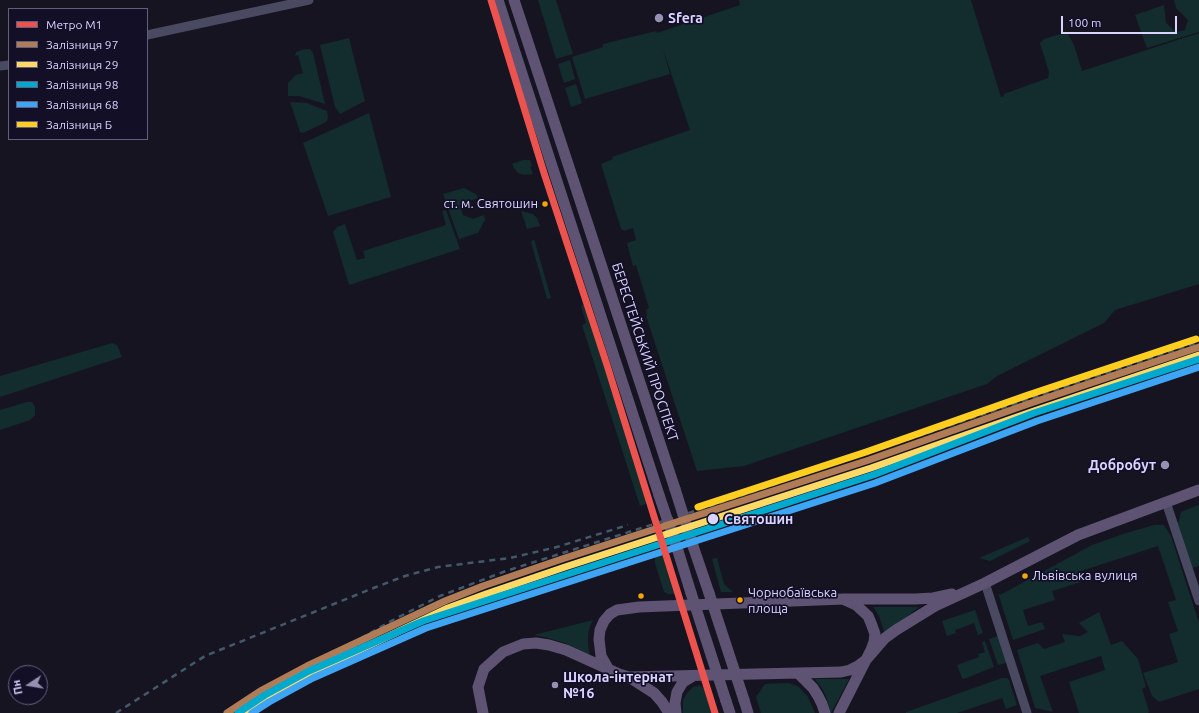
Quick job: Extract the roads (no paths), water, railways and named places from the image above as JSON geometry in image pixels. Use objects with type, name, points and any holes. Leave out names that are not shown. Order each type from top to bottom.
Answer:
[{"type":"main road","points":[[498,0],[730,713]]},
{"type":"main road","name":"БЕРЕСТЕЙСЬКИЙ ПРОСПЕКТ","points":[[514,0],[748,713]]},
{"type":"main road","points":[[629,677],[798,674],[845,671],[858,666],[866,660],[885,638],[930,609],[985,583],[1078,535],[1199,490]]},
{"type":"main road","points":[[609,670],[601,656],[598,639],[604,621],[610,614],[617,610],[646,607],[844,599],[933,598],[971,590]]},
{"type":"main road","points":[[839,713],[866,660],[874,642],[875,634],[871,623],[862,610],[844,599]]},
{"type":"main road","points":[[483,713],[478,687],[484,669],[503,652],[523,644],[536,643],[566,650],[609,670],[629,677],[654,693],[669,713]]},
{"type":"main road","points":[[798,674],[813,688],[825,713]]},
{"type":"main road","points":[[676,713],[675,703],[677,692],[683,682],[693,676]]},
{"type":"street","points":[[148,35],[309,0]]},
{"type":"street","points":[[1166,502],[1199,601]]},
{"type":"street","points":[[985,583],[1027,713]]},
{"type":"railway","points":[[351,644],[440,596],[506,571],[698,510],[1199,342]]},
{"type":"railway","points":[[116,713],[205,656],[405,576],[438,567],[510,558],[557,547],[628,525]]},
{"type":"metro line","name":"M1","points":[[491,0],[544,173],[607,365],[715,713]]},
{"type":"rail line","name":"Б","points":[[698,507],[866,452],[1028,395],[1196,339]]},
{"type":"rail line","name":"97","points":[[227,713],[262,690],[307,666],[445,601],[483,586],[869,460],[1031,403],[1199,347]]},
{"type":"rail line","name":"29","points":[[242,713],[266,697],[311,673],[448,608],[565,567],[871,468],[1199,355]]},
{"type":"rail line","name":"98","points":[[238,713],[265,695],[309,671],[423,621],[873,475],[1034,413],[1199,359]]},
{"type":"rail line","name":"68","points":[[252,713],[313,678],[426,628],[875,483],[1037,421],[1199,367]]},
{"type":"place","name":"Sfera","points":[[659,18]]},
{"type":"place","name":"ст. м. Святошин","points":[[545,204]]},
{"type":"place","name":"Добробут","points":[[1165,465]]},
{"type":"place","name":"Святошин","points":[[713,519]]},
{"type":"place","name":"Львівська вулиця","points":[[1025,576]]},
{"type":"place","name":"Чорнобаївська площа","points":[[740,600]]},
{"type":"place","name":"Школа-інтернат №16","points":[[555,685]]}]
